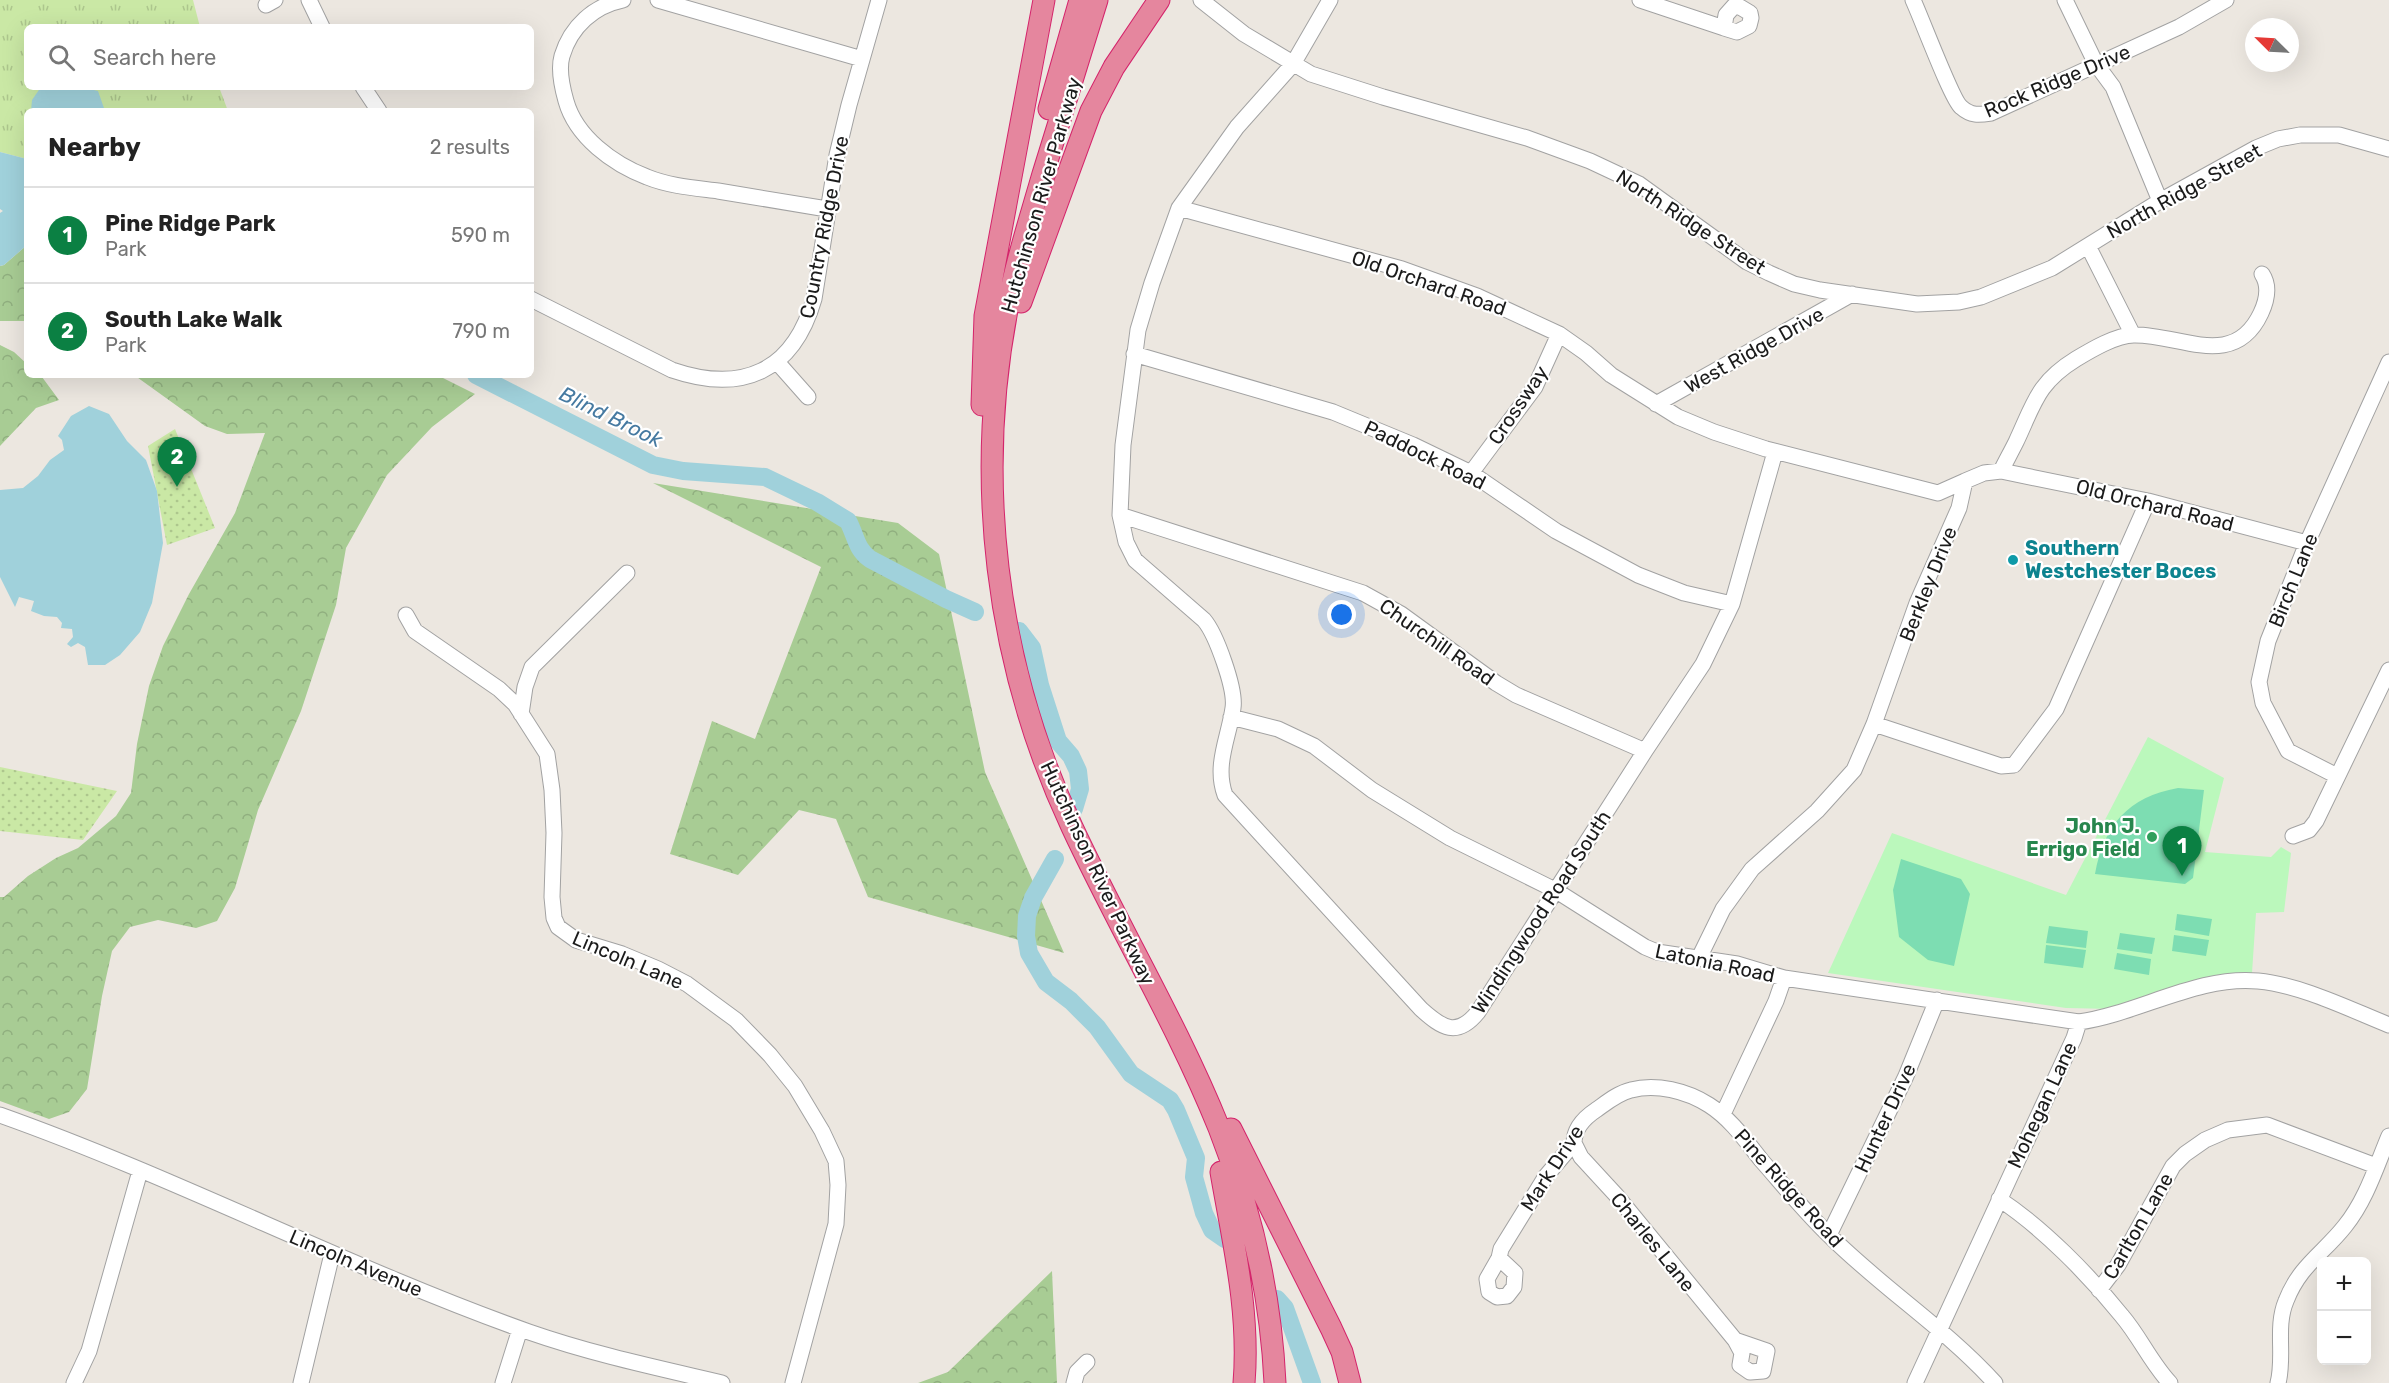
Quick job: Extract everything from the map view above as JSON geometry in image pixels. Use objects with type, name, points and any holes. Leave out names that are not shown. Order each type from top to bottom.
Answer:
[{"type":"highway","points":[[982,409],[986,316],[1044,0]]},
{"type":"highway","name":"Hutchinson River Parkway","points":[[1080,0],[1002,275],[988,346],[982,409],[980,499],[986,571],[997,643],[1020,731],[1060,831],[1180,1073],[1202,1121],[1221,1172],[1239,1232],[1252,1293],[1262,1383]]},
{"type":"highway","name":"Hutchinson River Parkway","points":[[1097,0],[1026,230],[1009,299],[996,387],[992,477],[996,548],[1012,654],[1031,723],[1049,774],[1070,823],[1194,1073],[1220,1131],[1252,1234],[1272,1340],[1275,1383]]},
{"type":"highway","points":[[992,477],[1008,354],[1020,303],[1091,111],[1108,78],[1158,0]]},
{"type":"highway","points":[[1148,980],[1187,1040],[1331,1328],[1345,1363],[1350,1383]]},
{"type":"highway","points":[[1221,1172],[1238,1263],[1245,1327],[1244,1383]]},
{"type":"street","points":[[309,0],[321,24]]},
{"type":"street","points":[[623,0],[607,4],[588,16],[572,34],[562,57],[561,82],[568,108],[581,131],[600,150],[646,177],[674,184],[827,209]]},
{"type":"street","points":[[658,0],[862,58]]},
{"type":"street","name":"Country Ridge Drive","points":[[534,301],[672,370],[693,378],[716,381],[738,379],[758,374],[777,362],[795,342],[807,323],[814,299],[827,209],[849,105],[879,0]]},
{"type":"street","name":"North Ridge Street","points":[[1201,0],[1244,34],[1311,74],[1527,138],[1590,161],[1639,184],[1747,262],[1768,273],[1794,284],[1820,290],[1917,304],[1959,302],[1981,297],[2052,268],[2160,201],[2256,148],[2278,139],[2308,135],[2339,135],[2389,149]]},
{"type":"street","points":[[1231,717],[1234,704],[1221,651],[1212,629],[1135,560],[1126,542],[1120,515],[1123,445],[1134,354],[1138,330],[1152,283],[1179,208],[1237,127],[1293,64],[1330,0]]},
{"type":"street","points":[[1640,0],[1724,28]]},
{"type":"street","name":"Rock Ridge Drive","points":[[1913,0],[1956,101],[1973,115],[1991,113],[2179,27],[2226,0]]},
{"type":"street","points":[[2065,0],[2096,64],[2113,87],[2160,201]]},
{"type":"street","points":[[365,90],[377,108]]},
{"type":"street","name":"Old Orchard Road","points":[[1179,208],[1402,269],[1478,296],[1558,334],[1586,353],[1611,375],[1656,405],[1714,432],[1776,452],[1938,493],[1965,481]]},
{"type":"street","points":[[2088,246],[2133,334]]},
{"type":"street","points":[[1965,481],[1984,473],[2001,471],[2042,387],[2055,373],[2078,358],[2111,341],[2133,334],[2195,346],[2219,346],[2234,342],[2257,322],[2265,304],[2267,288],[2262,274]]},
{"type":"street","name":"West Ridge Drive","points":[[1656,405],[1852,294]]},
{"type":"street","name":"Crossway","points":[[1471,473],[1535,387],[1549,360],[1558,334]]},
{"type":"street","name":"Paddock Road","points":[[1134,354],[1334,412],[1471,473],[1556,531],[1638,574],[1684,593],[1732,604]]},
{"type":"street","points":[[777,362],[808,397]]},
{"type":"street","name":"Birch Lane","points":[[2337,776],[2288,751],[2263,703],[2259,682],[2268,641],[2307,543],[2389,363]]},
{"type":"street","name":"Windingwood Road South","points":[[1231,717],[1221,763],[1221,784],[1225,795],[1420,1009],[1441,1025],[1455,1028],[1468,1024],[1703,664],[1732,604],[1776,452]]},
{"type":"street","name":"Old Orchard Road","points":[[2001,471],[2148,501],[2307,543]]},
{"type":"street","name":"Berkley Drive","points":[[1699,958],[1722,909],[1747,876],[1835,794],[1854,770],[1874,724],[1917,603],[1959,508],[1965,481]]},
{"type":"street","points":[[1874,724],[2001,766],[2014,765],[2056,709],[2148,501]]},
{"type":"street","name":"Churchill Road","points":[[1120,515],[1363,593],[1401,614],[1516,695],[1550,712],[1645,751]]},
{"type":"street","points":[[521,714],[525,687],[532,667],[627,573]]},
{"type":"street","name":"Lincoln Lane","points":[[406,615],[415,631],[499,689],[515,704],[547,754],[554,833],[552,897],[554,918],[558,927],[576,940],[622,954],[677,979],[736,1020],[770,1055],[795,1086],[822,1131],[836,1161],[838,1185],[836,1224],[793,1383]]},
{"type":"street","points":[[2293,836],[2309,830],[2316,821],[2389,670]]},
{"type":"street","name":"Latonia Road","points":[[1231,717],[1278,729],[1314,746],[1372,790],[1450,838],[1555,890],[1645,947],[1674,956],[1737,964],[1784,978],[2079,1022]]},
{"type":"street","name":"Pine Ridge Road","points":[[1784,978],[1754,1052],[1723,1114],[1801,1207],[1828,1235],[1940,1329],[1995,1383]]},
{"type":"street","name":"Mohegan Lane","points":[[1915,1383],[2074,1038],[2079,1022],[2126,1012],[2204,987],[2256,981],[2283,985],[2389,1025]]},
{"type":"street","name":"Hunter Drive","points":[[1828,1235],[1906,1076],[1937,1000]]},
{"type":"street","name":"Mark Drive","points":[[1499,1258],[1501,1249],[1546,1176],[1574,1143],[1574,1136],[1586,1117],[1629,1090],[1647,1088],[1685,1094],[1723,1114]]},
{"type":"street","name":"Lincoln Avenue","points":[[0,1114],[409,1286],[520,1329],[627,1361],[722,1383]]},
{"type":"street","name":"Carlton Lane","points":[[2099,1290],[2118,1264],[2173,1166],[2205,1140],[2228,1130],[2267,1125],[2376,1166]]},
{"type":"street","points":[[2278,1383],[2281,1372],[2281,1317],[2285,1303],[2310,1261],[2355,1213],[2389,1136]]},
{"type":"street","name":"Charles Lane","points":[[1574,1143],[1581,1158],[1616,1195],[1735,1340]]},
{"type":"street","points":[[74,1383],[89,1351],[140,1171]]},
{"type":"street","points":[[1999,1199],[2039,1229],[2099,1290],[2124,1317],[2161,1374],[2170,1383]]},
{"type":"street","points":[[301,1383],[332,1254]]},
{"type":"street","points":[[503,1383],[520,1329]]},
{"type":"street","points":[[1074,1383],[1077,1372],[1087,1362]]},
{"type":"green space","points":[[0,0],[193,0],[199,24],[24,24],[24,90],[220,90],[227,108],[24,108],[24,158],[0,152]]},
{"type":"green space","points":[[24,248],[24,321],[0,321],[0,266]]},
{"type":"green space","points":[[0,345],[14,352],[24,361],[24,378],[43,378],[59,400],[36,408],[0,446]]},
{"type":"green space","points":[[138,378],[443,378],[475,394],[432,427],[387,475],[346,548],[336,605],[301,711],[258,810],[235,888],[217,921],[196,928],[158,920],[130,927],[112,951],[102,996],[87,1089],[69,1112],[49,1119],[0,1101],[0,897],[4,897],[28,876],[56,858],[78,848],[116,816],[131,793],[137,744],[149,686],[163,646],[189,594],[235,513],[265,433],[227,434],[205,426]]},
{"type":"green space","points":[[175,429],[215,528],[167,545],[148,446]]},
{"type":"green space","points":[[653,483],[898,523],[939,554],[985,772],[1064,953],[868,897],[836,819],[799,810],[738,875],[670,854],[712,721],[755,739],[821,567]]},
{"type":"green space","points":[[2148,737],[2224,778],[2205,852],[2271,857],[2281,847],[2291,853],[2284,912],[2256,913],[2252,973],[2205,978],[2113,1009],[2066,1008],[1828,973],[1892,833],[2066,895]]},
{"type":"green space","points":[[0,767],[117,791],[83,840],[0,831]]},
{"type":"green space","name":"John J. Errigo Field","points":[[2178,788],[2204,790],[2193,878],[2185,884],[2095,874],[2105,841],[2121,816],[2145,798]]},
{"type":"green space","points":[[1901,859],[1961,879],[1970,894],[1954,966],[1928,960],[1899,937],[1893,890]]},
{"type":"green space","points":[[2177,914],[2212,919],[2209,936],[2175,930]]},
{"type":"green space","points":[[2049,926],[2088,931],[2086,948],[2046,943]]},
{"type":"green space","points":[[2120,933],[2155,938],[2152,954],[2117,949]]},
{"type":"green space","points":[[2174,935],[2209,940],[2206,956],[2172,951]]},
{"type":"green space","points":[[2046,945],[2086,950],[2083,968],[2044,963]]},
{"type":"green space","points":[[2117,953],[2151,959],[2149,975],[2114,969]]},
{"type":"green space","points":[[1052,1271],[1057,1383],[918,1383],[948,1372]]},
{"type":"water","points":[[39,90],[94,90],[98,91],[104,108],[31,108],[32,100]]},
{"type":"water","points":[[0,152],[24,158],[24,248],[0,266],[0,213],[3,211],[0,209]]},
{"type":"water","points":[[89,406],[109,414],[127,441],[146,460],[157,491],[163,543],[152,603],[140,632],[120,655],[105,665],[88,665],[85,647],[78,643],[71,647],[67,644],[73,637],[72,629],[61,628],[62,623],[57,617],[44,616],[31,611],[34,601],[19,597],[15,607],[0,577],[0,490],[23,488],[38,476],[50,460],[64,450],[62,440],[58,436],[71,416]]},
{"type":"waterway","name":"Blind Brook","points":[[482,378],[653,465],[683,471],[765,477],[817,502],[848,521],[859,547],[870,559],[975,612]]},
{"type":"waterway","name":"Blind Brook","points":[[1019,631],[1032,648],[1040,685],[1058,741],[1071,756],[1078,771],[1080,789],[1074,809]]},
{"type":"waterway","name":"Blind Brook","points":[[1055,859],[1033,898],[1027,916],[1026,936],[1029,953],[1046,982],[1071,1001],[1097,1027],[1131,1074],[1170,1100],[1196,1158],[1194,1177],[1204,1213],[1212,1230],[1225,1239]]},
{"type":"waterway","name":"Blind Brook","points":[[1277,1299],[1285,1308],[1312,1383]]},
{"type":"place","name":"South Lake Walk","points":[[177,487]]},
{"type":"place","name":"Southern Westchester Boces","points":[[2013,560]]},
{"type":"place","name":"John J. Errigo Field","points":[[2152,837]]},
{"type":"place","name":"Pine Ridge Park","points":[[2182,876]]}]
